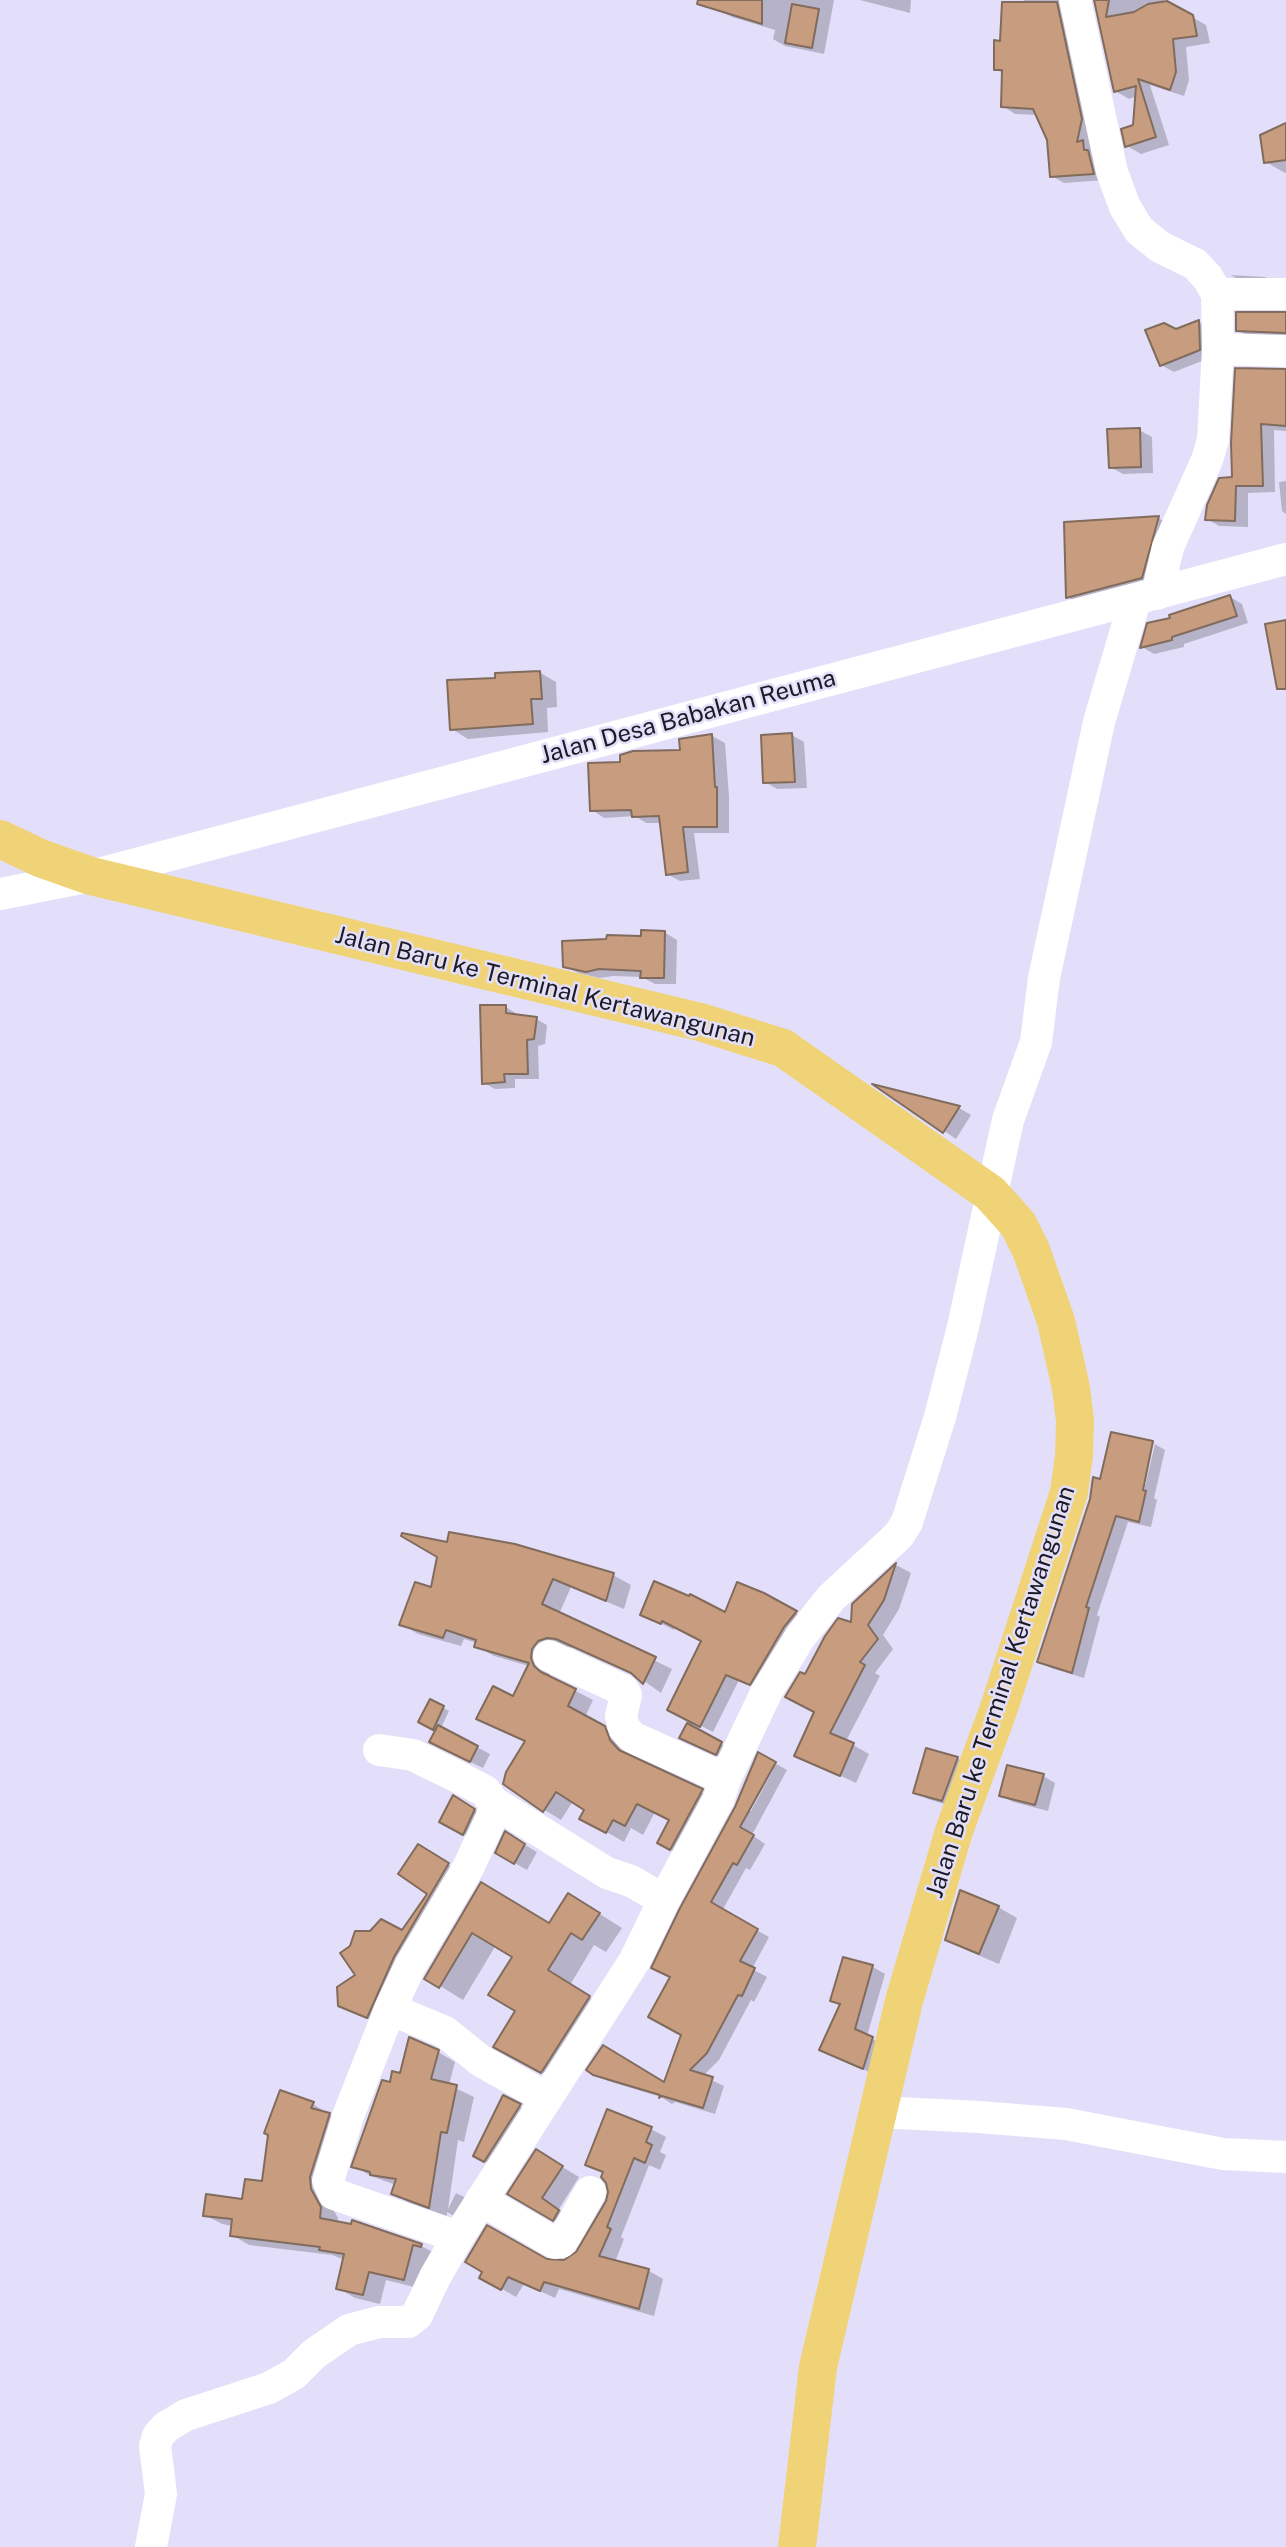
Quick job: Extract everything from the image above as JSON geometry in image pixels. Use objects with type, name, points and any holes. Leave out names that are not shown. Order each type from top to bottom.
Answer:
[{"type":"main road","name":"Jalan Baru ke Terminal Kertawangunan","points":[[0,839],[40,858],[91,876],[700,1022],[783,1048],[990,1193],[1018,1224],[1031,1250],[1056,1321],[1071,1388],[1075,1421],[1069,1492],[1000,1705],[954,1831],[904,2001],[818,2367],[797,2547]]},
{"type":"street","points":[[151,2547],[161,2494],[155,2446],[158,2436],[166,2427],[186,2415],[269,2388],[294,2374],[322,2347],[349,2330],[379,2322],[408,2322],[417,2315],[458,2237],[635,1960],[719,1797],[767,1691],[800,1637],[831,1598],[899,1535],[907,1522],[940,1417],[963,1327],[1008,1120],[1031,1058],[1044,978],[1099,722],[1146,597],[1207,460],[1213,440],[1218,349],[1217,294],[1208,278],[1195,264],[1160,247],[1139,230],[1125,207],[1112,172],[1075,0]]},
{"type":"street","points":[[1217,294],[1286,294]]},
{"type":"street","points":[[1218,349],[1286,351]]},
{"type":"street","name":"Jalan Desa Babakan Reuma","points":[[0,894],[91,876],[1286,559]]},
{"type":"street","points":[[549,1656],[624,1690],[626,1695],[621,1716],[624,1728],[632,1737],[725,1779]]},
{"type":"street","points":[[379,1750],[413,1755],[485,1791],[493,1802],[607,1873],[631,1881],[664,1900]]},
{"type":"street","points":[[458,2237],[334,2194],[328,2181],[348,2116],[390,2009],[410,1966],[468,1868],[488,1828],[494,1812],[493,1802]]},
{"type":"street","points":[[390,2009],[445,2032],[481,2061],[547,2098]]},
{"type":"street","points":[[878,2112],[1066,2124],[1223,2154],[1286,2157]]},
{"type":"street","points":[[481,2200],[555,2243],[561,2242],[590,2192]]},
{"type":"building","points":[[698,0],[762,0],[762,24],[697,4]]},
{"type":"building","points":[[1094,0],[1109,0],[1106,17],[1134,12],[1148,4],[1167,1],[1193,15],[1197,36],[1173,39],[1176,72],[1170,90],[1138,79],[1156,137],[1125,147],[1121,129],[1133,125],[1136,86],[1114,92]]},
{"type":"building","points":[[1002,2],[1057,2],[1082,119],[1077,142],[1083,140],[1084,150],[1088,150],[1094,174],[1050,177],[1047,140],[1033,109],[1001,107],[1002,70],[994,70],[994,40],[1000,41]]},
{"type":"building","points":[[792,4],[819,9],[812,48],[785,43]]},
{"type":"building","points":[[1286,123],[1286,160],[1264,163],[1260,135]]},
{"type":"building","points":[[1236,312],[1286,312],[1286,333],[1236,331]]},
{"type":"building","points":[[1199,320],[1200,350],[1160,366],[1145,330],[1164,323],[1176,329]]},
{"type":"building","points":[[1235,368],[1286,369],[1286,426],[1261,424],[1263,486],[1236,486],[1235,521],[1205,520],[1207,505],[1219,478],[1232,477]]},
{"type":"building","points":[[1140,428],[1141,467],[1109,468],[1107,429]]},
{"type":"building","points":[[1159,516],[1142,578],[1066,598],[1064,522]]},
{"type":"building","points":[[1230,595],[1237,616],[1172,637],[1172,640],[1140,648],[1147,623],[1170,618],[1169,615]]},
{"type":"building","points":[[1286,620],[1286,689],[1277,689],[1265,624]]},
{"type":"building","points":[[540,671],[542,699],[531,699],[533,724],[450,730],[447,680],[495,678],[495,673]]},
{"type":"building","points":[[792,733],[795,782],[763,783],[761,735]]},
{"type":"building","points":[[712,734],[717,787],[717,827],[683,827],[688,872],[666,875],[659,816],[632,817],[631,810],[590,811],[588,763],[620,762],[620,755],[633,751],[680,750],[679,739]]},
{"type":"building","points":[[641,930],[665,931],[664,978],[640,978],[641,971],[599,969],[586,972],[563,967],[562,941],[606,939],[607,935],[641,936]]},
{"type":"building","points":[[480,1005],[506,1005],[506,1013],[537,1017],[534,1039],[527,1040],[528,1074],[504,1074],[505,1082],[482,1084]]},
{"type":"building","points":[[872,1084],[960,1106],[943,1133]]},
{"type":"building","points":[[1111,1432],[1153,1441],[1143,1490],[1146,1491],[1139,1522],[1116,1516],[1086,1607],[1089,1608],[1072,1673],[1037,1662],[1090,1499],[1093,1477],[1100,1479]]},
{"type":"building","points":[[449,1532],[515,1544],[614,1573],[606,1601],[553,1579],[542,1604],[656,1657],[643,1684],[631,1673],[556,1639],[538,1641],[532,1649],[531,1658],[534,1666],[541,1672],[576,1689],[568,1706],[605,1726],[610,1740],[619,1750],[703,1789],[670,1850],[657,1843],[669,1820],[637,1804],[625,1826],[613,1820],[606,1833],[579,1819],[584,1810],[556,1792],[543,1812],[503,1784],[506,1772],[525,1741],[476,1719],[493,1686],[513,1696],[529,1663],[474,1647],[476,1640],[446,1630],[443,1638],[399,1625],[415,1582],[431,1587],[437,1557],[401,1536],[402,1533],[447,1542]]},
{"type":"building","points":[[896,1563],[884,1600],[868,1625],[878,1639],[860,1662],[865,1665],[830,1733],[854,1743],[840,1776],[794,1756],[814,1712],[785,1697],[800,1672],[805,1674],[838,1618],[851,1622],[852,1604]]},
{"type":"building","points":[[654,1581],[689,1596],[690,1594],[725,1612],[737,1582],[797,1611],[784,1627],[750,1685],[726,1675],[700,1727],[667,1710],[701,1641],[662,1621],[661,1624],[640,1615]]},
{"type":"building","points":[[430,1699],[444,1706],[433,1730],[418,1722]]},
{"type":"building","points":[[687,1723],[722,1742],[716,1755],[679,1738]]},
{"type":"building","points":[[438,1725],[478,1746],[470,1762],[429,1742]]},
{"type":"building","points":[[926,1748],[958,1757],[942,1801],[913,1793]]},
{"type":"building","points":[[758,1752],[776,1762],[740,1827],[754,1835],[737,1865],[733,1863],[711,1902],[758,1929],[740,1961],[755,1968],[742,1996],[738,1995],[707,2053],[690,2070],[713,2077],[703,2108],[662,2096],[659,2098],[660,2095],[593,2075],[586,2070],[603,2045],[664,2082],[681,2035],[648,2017],[670,1977],[651,1968],[735,1807]]},
{"type":"building","points":[[1007,1765],[1044,1774],[1035,1805],[999,1796]]},
{"type":"building","points":[[453,1795],[475,1809],[463,1835],[439,1822]]},
{"type":"building","points":[[505,1831],[525,1844],[514,1864],[495,1853]]},
{"type":"building","points":[[418,1844],[449,1863],[394,1957],[367,2018],[338,2006],[337,1987],[355,1975],[340,1953],[350,1946],[355,1931],[370,1931],[381,1919],[402,1930],[427,1894],[398,1874]]},
{"type":"building","points":[[481,1882],[549,1923],[568,1893],[600,1913],[582,1940],[571,1933],[548,1970],[590,1996],[541,2073],[493,2047],[515,2011],[488,1995],[512,1957],[472,1933],[439,1988],[424,1979]]},
{"type":"building","points":[[960,1890],[999,1906],[979,1954],[945,1940]]},
{"type":"building","points":[[843,1957],[873,1965],[855,2029],[873,2037],[863,2069],[819,2050],[840,2004],[830,2001]]},
{"type":"building","points":[[409,2037],[439,2050],[431,2079],[457,2085],[447,2133],[441,2132],[429,2208],[391,2194],[396,2179],[370,2175],[370,2172],[351,2167],[382,2080],[390,2082],[392,2071],[400,2073]]},
{"type":"building","points":[[280,2090],[314,2102],[311,2108],[330,2113],[310,2177],[311,2189],[321,2207],[320,2218],[351,2224],[352,2220],[422,2244],[421,2247],[413,2245],[404,2280],[369,2272],[363,2295],[336,2289],[344,2254],[319,2250],[320,2247],[230,2236],[232,2219],[203,2216],[206,2194],[242,2199],[245,2179],[262,2181],[268,2135],[264,2133]]},
{"type":"building","points":[[503,2095],[521,2104],[484,2162],[473,2156]]},
{"type":"building","points":[[607,2109],[652,2127],[646,2142],[652,2145],[645,2163],[634,2158],[607,2227],[611,2229],[599,2256],[649,2269],[639,2309],[544,2282],[540,2291],[508,2277],[501,2290],[479,2278],[482,2272],[465,2262],[487,2225],[547,2259],[564,2260],[576,2252],[606,2201],[608,2192],[601,2177],[603,2172],[585,2165]]},
{"type":"building","points":[[536,2149],[563,2166],[542,2198],[559,2210],[553,2221],[507,2194]]}]
